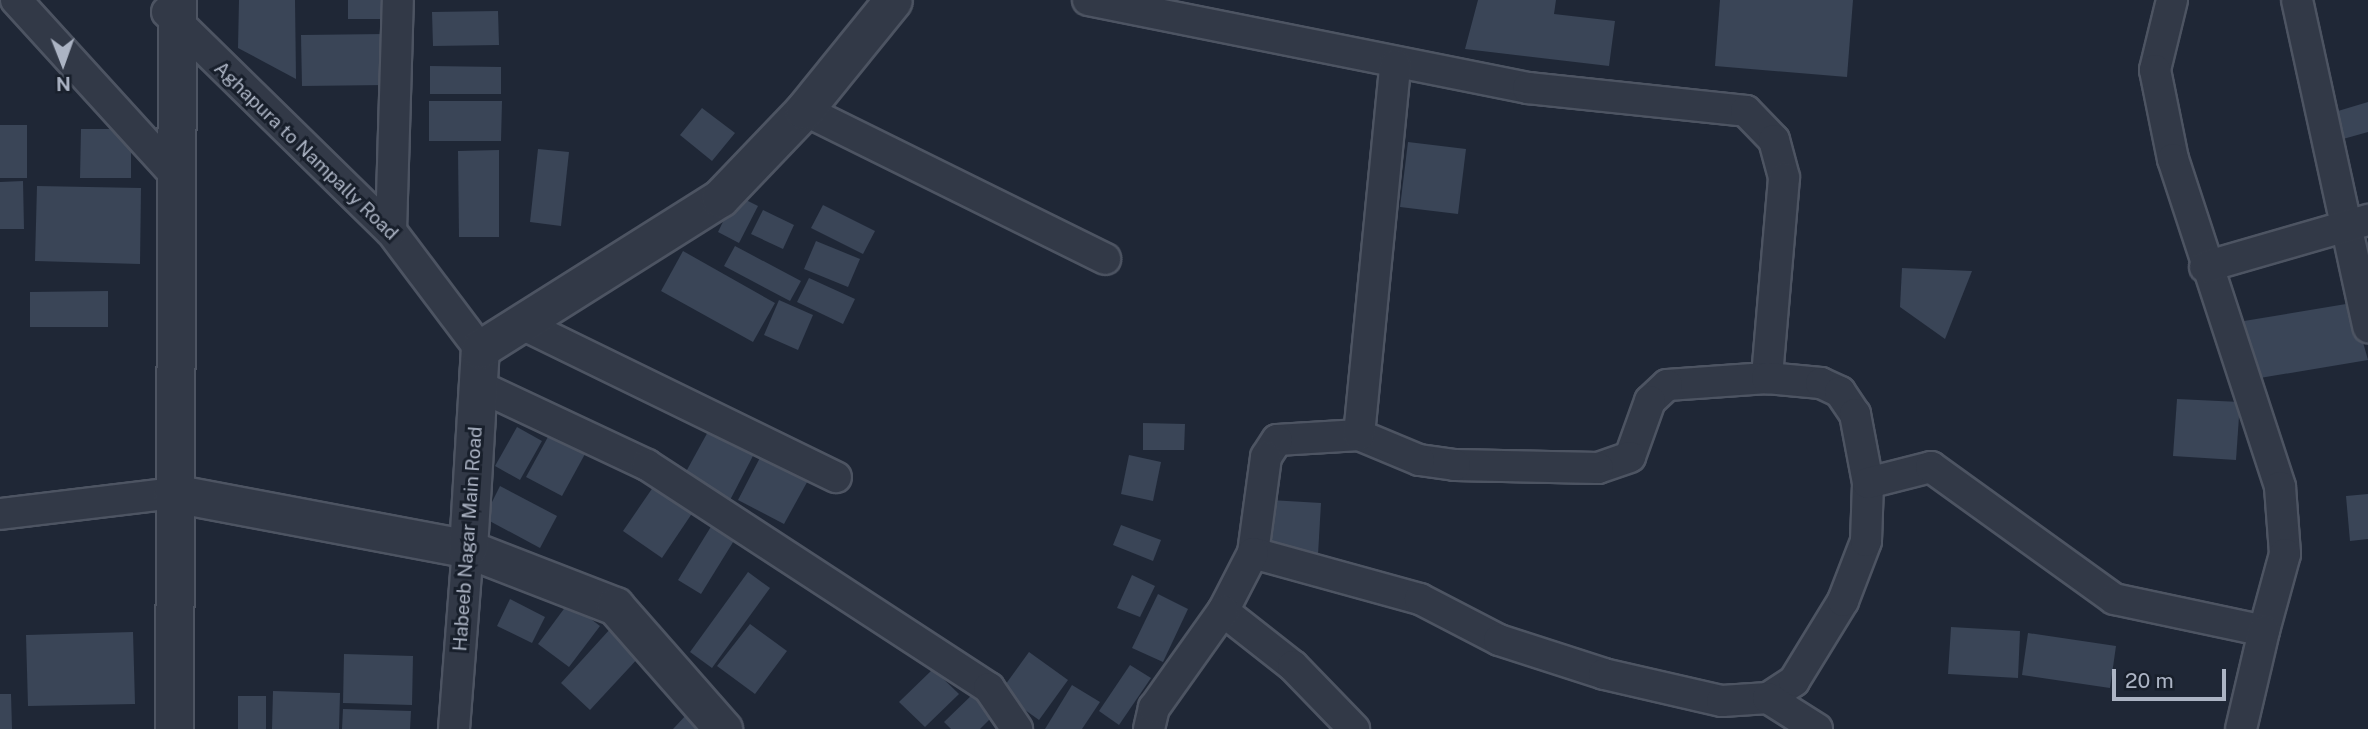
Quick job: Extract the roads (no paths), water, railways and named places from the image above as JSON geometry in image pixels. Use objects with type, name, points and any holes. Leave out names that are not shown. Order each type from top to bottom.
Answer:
[{"type":"street","points":[[16,0],[177,177]]},
{"type":"street","points":[[391,231],[398,0]]},
{"type":"street","points":[[480,349],[524,324],[720,198],[804,110],[893,0]]},
{"type":"street","points":[[1088,0],[1395,65],[1528,88],[1746,111],[1774,139],[1784,178],[1767,378]]},
{"type":"street","points":[[2172,0],[2155,71],[2205,267],[2280,487],[2285,554],[2241,729]]},
{"type":"street","points":[[2297,0],[2356,223],[2368,327]]},
{"type":"street","points":[[171,8],[177,177],[173,493],[174,729]]},
{"type":"street","name":"Aghapura to Nampally Road","points":[[171,8],[391,231],[480,349]]},
{"type":"street","points":[[1359,435],[1395,65]]},
{"type":"street","points":[[804,110],[1105,259]]},
{"type":"street","points":[[2205,267],[2356,223]]},
{"type":"street","points":[[524,324],[836,477]]},
{"type":"street","name":"Habeeb Nagar Main Road","points":[[454,729],[480,349]]},
{"type":"street","points":[[1149,729],[1154,708],[1223,611],[1252,553],[1266,457],[1277,440],[1359,435],[1419,460],[1455,465],[1598,468],[1630,457],[1650,401],[1667,385],[1767,378],[1821,383],[1840,392],[1855,414],[1868,482],[1866,541],[1843,601],[1794,681],[1768,698],[1722,701],[1604,674],[1499,640],[1420,599],[1252,553]]},
{"type":"street","points":[[479,386],[647,465],[989,688],[1017,729]]},
{"type":"street","points":[[1868,482],[1931,467],[2114,599],[2264,631]]},
{"type":"street","points":[[0,514],[173,493],[468,549],[615,606],[723,729]]},
{"type":"street","points":[[1223,611],[1293,666],[1354,729]]},
{"type":"street","points":[[1768,698],[1817,729]]}]
